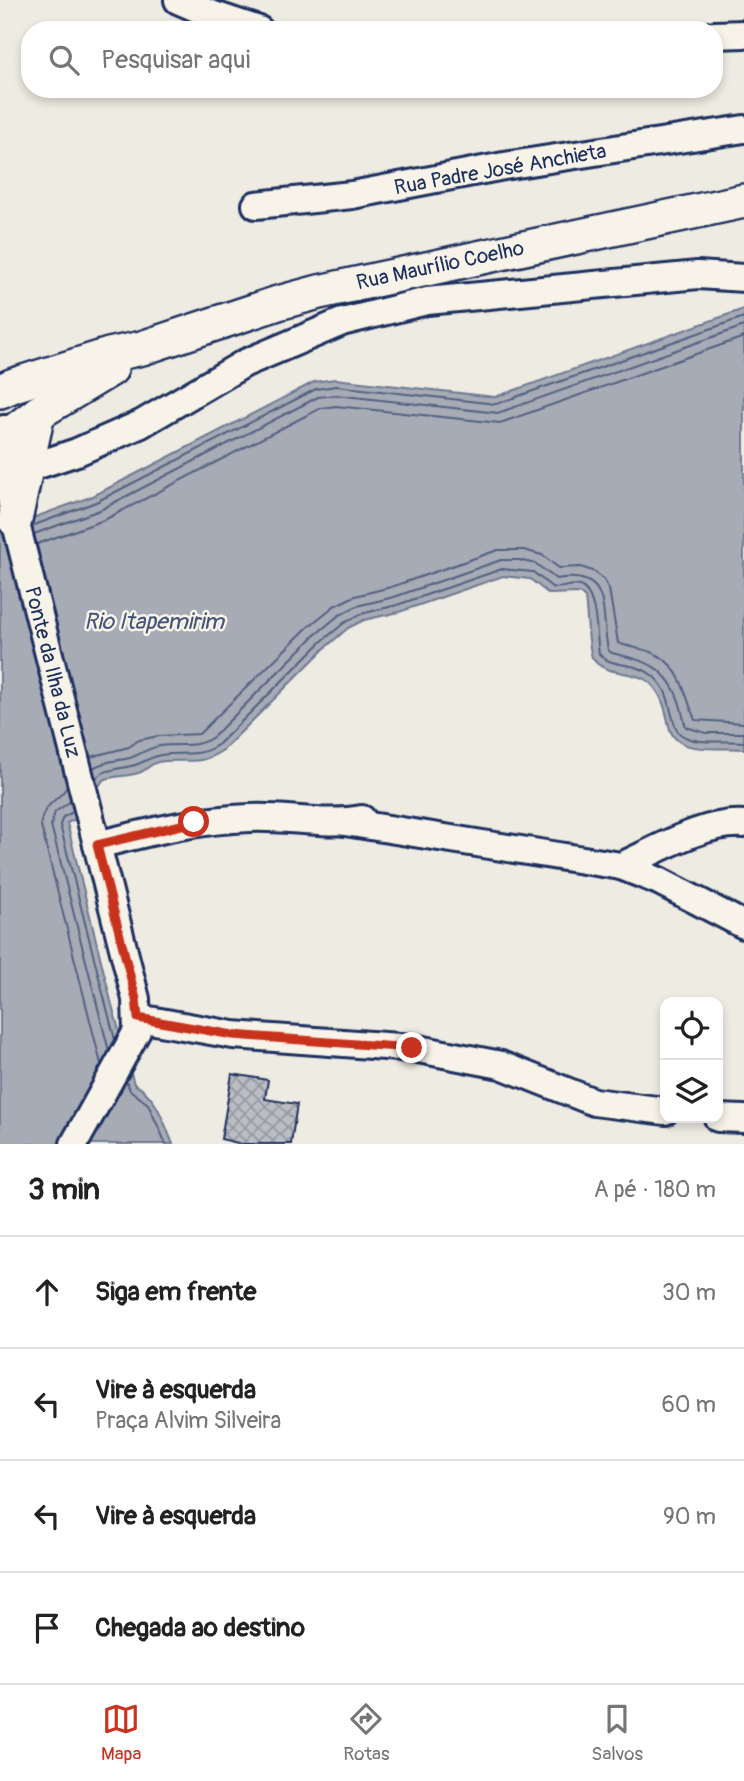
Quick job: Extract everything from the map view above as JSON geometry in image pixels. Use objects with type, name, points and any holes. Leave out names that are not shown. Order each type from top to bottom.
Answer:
[{"type":"main road","name":"Rua Maurílio Coelho","points":[[142,348],[319,292],[744,201]]},
{"type":"main road","points":[[0,391],[109,355],[142,348]]},
{"type":"main road","points":[[2,430],[38,413],[142,348]]},
{"type":"main road","points":[[11,517],[26,469],[38,413]]},
{"type":"street","points":[[178,0],[232,21]]},
{"type":"street","points":[[723,35],[744,34]]},
{"type":"street","name":"Rua Padre José Anchieta","points":[[256,205],[352,195],[504,166],[744,129]]},
{"type":"street","points":[[26,469],[77,452],[141,424],[246,363],[342,323],[427,301],[698,275],[744,278]]},
{"type":"street","name":"Ponte da Ilha da Luz","points":[[2,430],[11,517],[97,845],[136,999],[138,1018]]},
{"type":"street","points":[[345,822],[397,813]]},
{"type":"street","points":[[97,845],[194,822],[253,817],[345,822],[621,866],[659,881],[744,925]]},
{"type":"street","points":[[621,866],[691,834],[733,823],[744,824]]},
{"type":"street","points":[[74,1144],[131,1045],[137,1031],[138,1018],[233,1035],[412,1048],[501,1065],[594,1102],[660,1110]]},
{"type":"street","points":[[723,1118],[744,1119]]},
{"type":"water","name":"Rio Itapemirim","points":[[744,309],[744,749],[689,746],[673,736],[662,700],[647,680],[604,668],[592,657],[585,598],[579,593],[549,594],[530,579],[503,576],[399,612],[364,620],[348,628],[223,750],[201,760],[160,762],[136,774],[103,780],[78,818],[67,823],[134,1084],[154,1102],[173,1144],[0,1144],[0,530],[93,496],[314,382],[335,379],[495,397]]},
{"type":"building","points":[[232,1074],[268,1080],[265,1099],[297,1104],[291,1144],[242,1144],[221,1139]]},
{"type":"route","points":[[194,822],[97,845],[136,999],[138,1018],[233,1035],[412,1048]]}]
